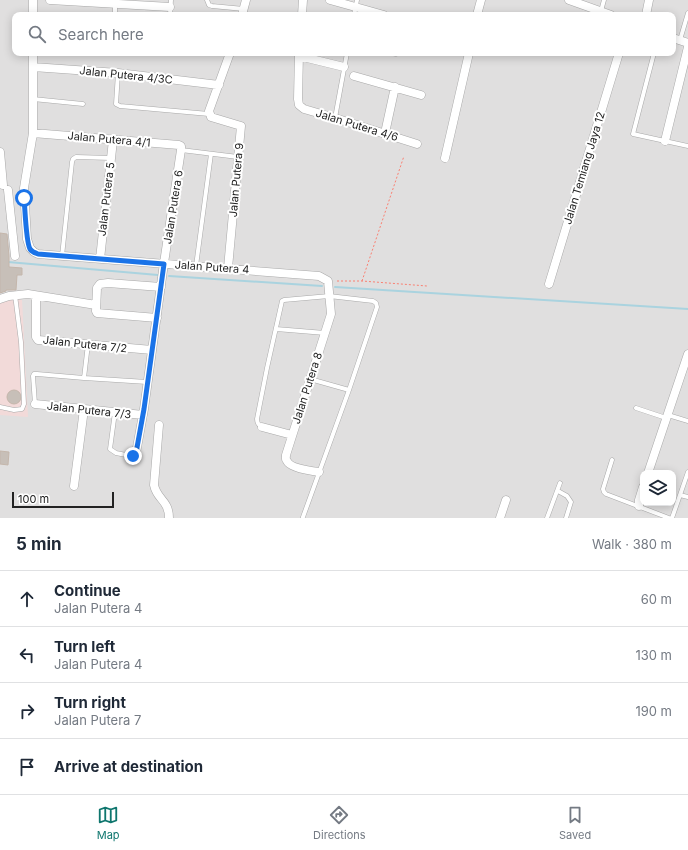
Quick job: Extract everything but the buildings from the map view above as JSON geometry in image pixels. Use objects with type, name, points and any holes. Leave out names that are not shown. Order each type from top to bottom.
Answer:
[{"type":"street","points":[[33,0],[33,12]]},
{"type":"street","points":[[50,0],[116,2],[170,7]]},
{"type":"street","points":[[243,12],[246,0]]},
{"type":"street","points":[[302,12],[304,0]]},
{"type":"street","points":[[330,0],[373,12]]},
{"type":"street","points":[[478,12],[481,0]]},
{"type":"street","points":[[569,0],[601,12]]},
{"type":"street","points":[[647,12],[650,0]]},
{"type":"street","points":[[676,39],[688,43]]},
{"type":"street","points":[[664,141],[688,47]]},
{"type":"street","name":"Jalan Putera 4","points":[[33,56],[33,133],[24,193],[28,239],[30,248],[34,252],[38,254],[319,276],[328,281]]},
{"type":"street","points":[[209,114],[209,109],[229,56]]},
{"type":"street","name":"Jalan Putera 4/6","points":[[299,56],[299,105],[304,109],[417,144]]},
{"type":"street","points":[[306,56],[344,67]]},
{"type":"street","points":[[445,158],[468,56]]},
{"type":"street","name":"Jalan Temiang Jaya 12","points":[[549,284],[618,56]]},
{"type":"street","name":"Jalan Putera 4/3C","points":[[33,67],[118,73],[219,85]]},
{"type":"street","points":[[354,76],[421,95]]},
{"type":"street","points":[[385,133],[395,88]]},
{"type":"street","name":"Jalan Putera 9","points":[[209,114],[211,117],[241,126],[228,268]]},
{"type":"street","name":"Jalan Putera 4/1","points":[[33,133],[179,145],[181,146],[181,150]]},
{"type":"street","name":"Jalan Putera 5","points":[[100,259],[113,140]]},
{"type":"street","name":"Jalan Putera 6","points":[[131,456],[135,455],[136,453],[143,415],[181,150]]},
{"type":"street","points":[[0,152],[15,256]]},
{"type":"street","points":[[4,186],[14,193],[24,193]]},
{"type":"street","name":"Jalan Putera 8","points":[[319,472],[292,466],[286,460],[286,455],[331,314],[328,281]]},
{"type":"street","points":[[157,318],[97,313],[97,288],[100,284],[108,283],[161,287]]},
{"type":"street","points":[[0,299],[28,294],[96,305]]},
{"type":"street","name":"Jalan Putera 7/2","points":[[36,296],[37,339],[152,350]]},
{"type":"street","points":[[649,470],[688,354]]},
{"type":"street","name":"Jalan Putera 7/3","points":[[35,404],[143,415]]},
{"type":"street","points":[[74,486],[84,409]]},
{"type":"street","points":[[159,425],[154,485],[155,490],[168,508],[169,518]]},
{"type":"street","points":[[262,427],[292,435]]},
{"type":"street","points":[[639,506],[638,500],[640,495]]},
{"type":"street","points":[[500,518],[506,500]]},
{"type":"lane","points":[[207,0],[209,5],[212,6],[243,12]]},
{"type":"lane","points":[[601,12],[604,0]]},
{"type":"lane","points":[[115,12],[116,2]]},
{"type":"lane","points":[[676,39],[683,30],[688,13]]},
{"type":"lane","points":[[683,30],[688,32]]},
{"type":"lane","points":[[335,118],[346,56]]},
{"type":"lane","points":[[653,56],[634,134],[688,146]]},
{"type":"lane","points":[[118,73],[116,104],[120,106],[209,114]]},
{"type":"lane","points":[[33,99],[83,104]]},
{"type":"lane","points":[[181,150],[238,157]]},
{"type":"lane","points":[[196,266],[211,154]]},
{"type":"lane","points":[[62,256],[73,159],[76,157],[111,158]]},
{"type":"lane","points":[[0,407],[14,410],[22,409],[24,404],[21,342],[15,296]]},
{"type":"lane","points":[[262,427],[257,422],[257,419],[282,301],[329,296],[373,301],[376,303],[377,307],[349,390],[303,518]]},
{"type":"lane","points":[[276,329],[325,332]]},
{"type":"lane","points":[[84,378],[88,344]]},
{"type":"lane","points":[[35,404],[34,374],[148,382]]},
{"type":"lane","points":[[310,379],[349,390]]},
{"type":"lane","points":[[636,408],[688,421]]},
{"type":"lane","points":[[115,412],[110,449],[116,453],[131,456]]},
{"type":"lane","points":[[612,460],[603,489],[604,492],[669,518]]},
{"type":"lane","points":[[672,518],[688,472]]},
{"type":"lane","points":[[547,518],[560,483]]},
{"type":"lane","points":[[558,491],[567,496],[571,502],[566,518]]},
{"type":"lane","points":[[680,495],[688,497]]},
{"type":"path","points":[[362,281],[404,156]]},
{"type":"path","points":[[328,281],[362,281],[428,286]]},
{"type":"shaded area","points":[[0,0],[688,0],[688,518],[0,518]]},
{"type":"shaded area","points":[[0,296],[22,300],[28,417],[0,415]]},
{"type":"waterway","points":[[8,262],[158,275]]},
{"type":"waterway","points":[[169,276],[322,286]]},
{"type":"waterway","points":[[335,287],[688,309]]},
{"type":"route","points":[[24,198],[30,248],[38,254],[164,264],[143,415],[136,453],[133,456]]}]
